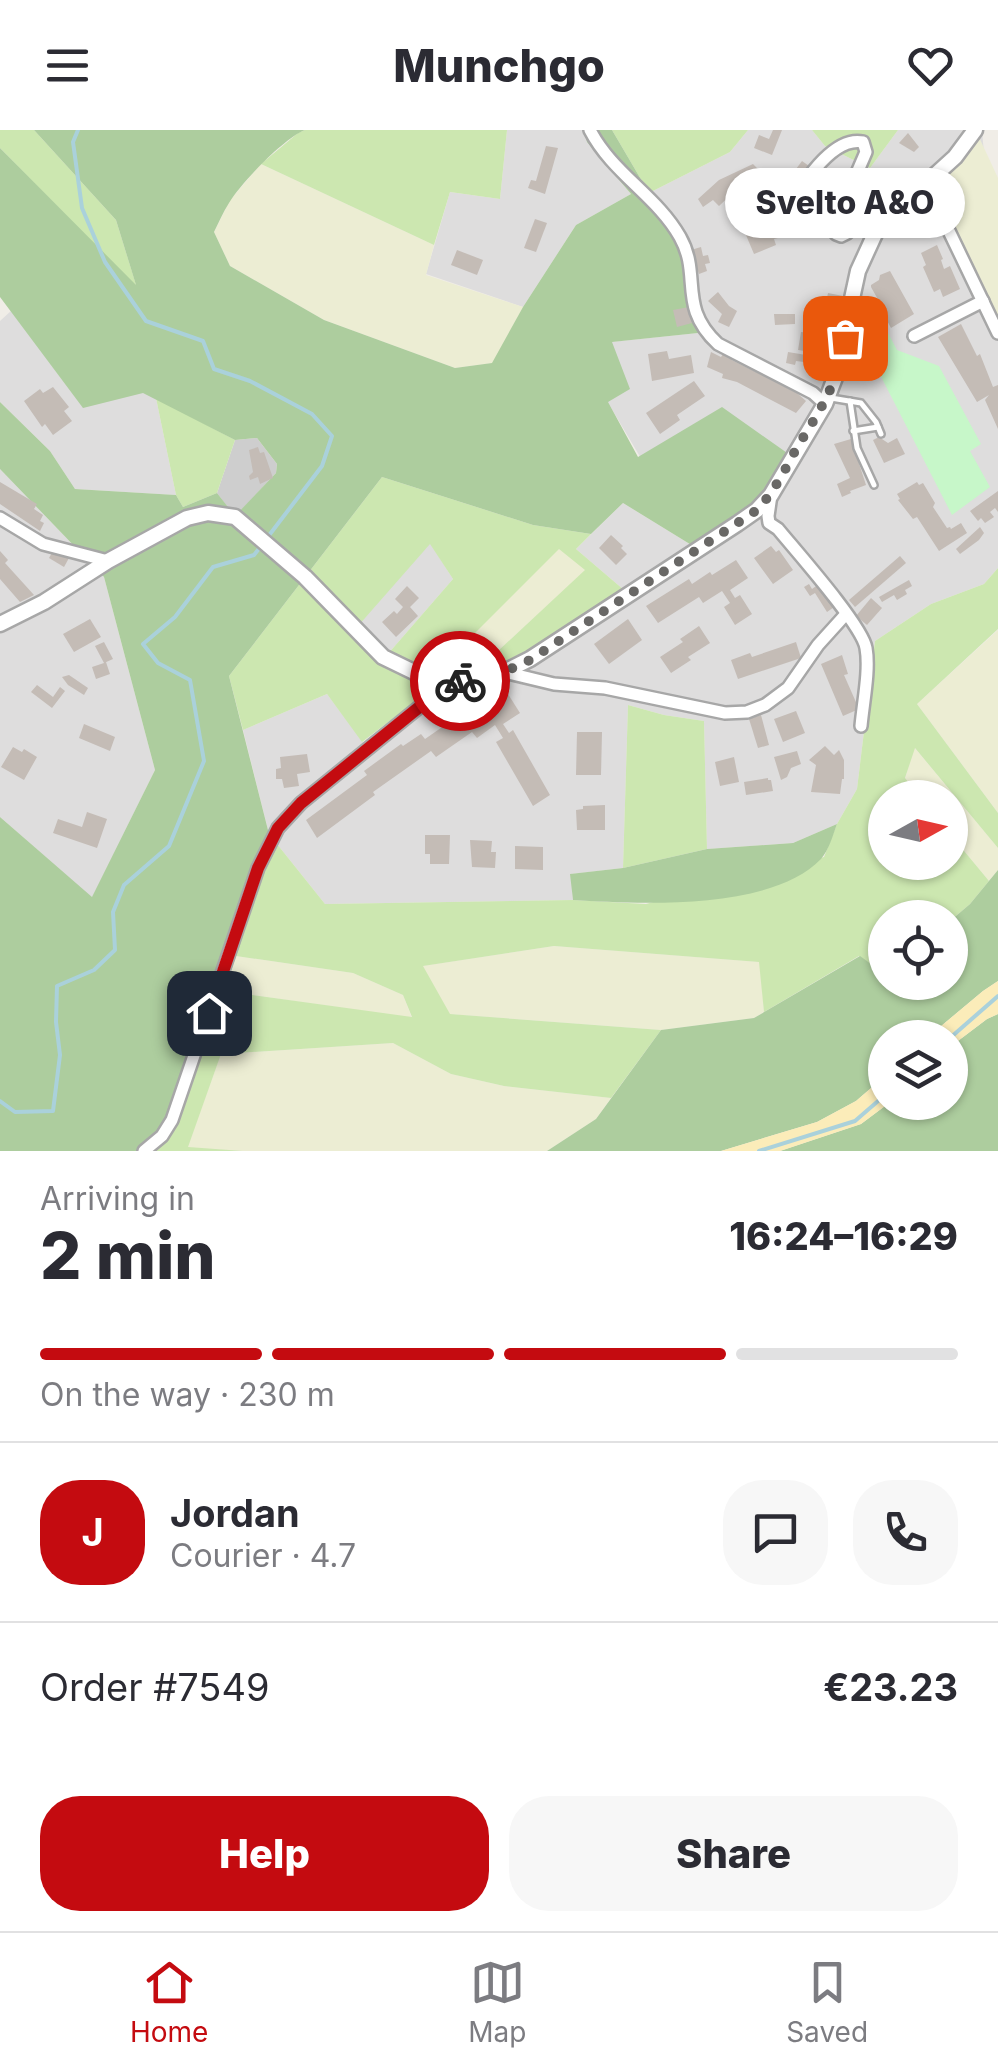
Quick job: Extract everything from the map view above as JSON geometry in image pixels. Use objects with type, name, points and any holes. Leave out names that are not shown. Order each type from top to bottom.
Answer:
[{"type":"street","points":[[590,130],[613,166],[682,240],[695,312],[708,334],[718,344],[826,401]]},
{"type":"street","points":[[0,624],[200,513],[224,514],[250,528],[383,658],[446,681],[504,672],[550,647],[737,524],[771,495],[826,401],[842,360],[858,271],[879,226],[955,157],[975,130]]},
{"type":"street","points":[[783,218],[816,168],[853,140],[862,142],[866,152],[838,218],[836,234],[847,233],[882,202],[898,206]]},
{"type":"street","points":[[922,188],[936,204],[998,333]]},
{"type":"street","points":[[914,336],[982,301]]},
{"type":"street","points":[[771,495],[769,523],[778,529],[866,644],[860,726]]},
{"type":"street","points":[[0,518],[44,544],[108,561]]},
{"type":"street","points":[[504,672],[554,684],[605,688],[725,714],[748,712],[788,688],[818,644],[846,614]]},
{"type":"street","points":[[144,1151],[162,1136],[172,1120],[258,868],[278,828],[301,803],[446,681]]},
{"type":"lane","points":[[826,401],[861,403],[880,431],[854,430]]},
{"type":"lane","points":[[850,401],[857,448],[874,485]]},
{"type":"shaded area","points":[[507,130],[584,130],[588,142],[631,194],[576,225],[523,307],[426,274],[450,192],[500,199]]},
{"type":"shaded area","points":[[748,130],[812,130],[825,146],[870,168],[898,130],[982,130],[998,322],[998,568],[984,584],[931,604],[875,641],[857,789],[837,824],[793,843],[707,849],[704,721],[628,705],[623,868],[571,874],[573,900],[325,904],[269,834],[243,730],[327,694],[363,742],[454,672],[487,672],[624,590],[576,549],[623,503],[693,546],[607,401],[611,342],[698,333],[649,193],[730,152]],"holes":[[[854,324],[897,351],[980,443],[970,451],[953,514]]]},
{"type":"shaded area","points":[[11,311],[83,407],[143,392],[156,398],[176,495],[75,489],[50,451],[0,402],[0,321]]},
{"type":"shaded area","points":[[257,438],[277,464],[276,473],[235,517],[217,493],[235,440]]},
{"type":"shaded area","points":[[0,469],[104,577],[155,770],[92,898],[0,817]]},
{"type":"shaded area","points":[[430,543],[453,579],[387,655],[357,626]]},
{"type":"green space","points":[[0,130],[34,130],[116,220],[137,288],[0,148]]},
{"type":"green space","points":[[34,130],[305,130],[264,162],[225,210],[214,232],[230,266],[324,320],[455,368],[492,363],[576,225],[631,194],[587,142],[584,130],[612,130],[649,193],[686,240],[698,333],[612,342],[630,389],[608,402],[638,457],[722,407],[790,455],[760,499],[693,546],[623,503],[591,534],[533,525],[382,477],[229,676],[269,834],[240,945],[178,1122],[142,1151],[0,1151],[0,817],[92,897],[155,770],[104,577],[0,469],[0,402],[50,451],[75,489],[176,495],[183,507],[217,493],[235,516],[276,473],[277,464],[257,438],[235,440],[143,393],[83,408],[0,297],[0,148],[136,285],[116,220]]},
{"type":"green space","points":[[305,130],[507,130],[500,199],[450,192],[434,245],[261,164]]},
{"type":"green space","points":[[612,130],[748,130],[730,152],[649,193]]},
{"type":"green space","points":[[812,130],[898,130],[870,168],[825,146]]},
{"type":"green space","points":[[978,135],[998,178],[998,322],[931,187]]},
{"type":"green space","points":[[261,164],[434,245],[426,275],[523,307],[493,363],[455,368],[324,320],[230,266],[214,232],[230,200]]},
{"type":"green space","points":[[874,306],[897,350],[939,366],[981,444],[970,451],[990,487],[952,515],[854,324],[856,307]]},
{"type":"green space","points":[[156,398],[235,440],[217,493],[183,507],[176,495]]},
{"type":"green space","points":[[382,477],[533,525],[591,534],[576,549],[624,590],[508,667],[487,672],[454,672],[362,742],[327,694],[243,730],[229,676]],"holes":[[[430,544],[453,579],[387,655],[358,626]],[[559,549],[585,570],[499,650],[463,645]]]},
{"type":"green space","points":[[559,548],[586,570],[499,650],[462,645]]},
{"type":"green space","points":[[998,568],[998,629],[917,704],[998,813],[998,848],[968,812],[968,780],[942,780],[915,748],[907,780],[868,780],[868,880],[968,880],[968,856],[989,881],[968,906],[968,900],[868,900],[868,962],[859,956],[764,1012],[759,962],[554,946],[423,966],[450,1014],[661,1030],[611,1098],[504,1086],[451,1074],[393,1043],[221,1054],[188,1147],[243,1151],[142,1151],[178,1122],[224,991],[412,1017],[403,995],[353,973],[236,956],[269,834],[325,904],[573,900],[646,904],[824,857],[857,789],[875,641],[931,604],[984,584]]},
{"type":"green space","points":[[998,630],[998,813],[917,704]]},
{"type":"green space","points":[[628,705],[704,721],[707,849],[623,868]]},
{"type":"green space","points":[[914,747],[941,780],[906,780]]},
{"type":"green space","points":[[968,812],[998,848],[998,870],[989,881],[968,856]]},
{"type":"green space","points":[[837,824],[821,859],[799,876],[771,888],[703,900],[573,900],[570,874],[623,868],[707,849],[793,843]]},
{"type":"green space","points":[[998,870],[998,981],[948,1020],[868,1020],[868,1091],[856,1101],[817,1122],[721,1151],[547,1151],[596,1119],[661,1030],[754,1018],[860,956],[868,962],[868,1000],[968,1000],[970,904]]},
{"type":"green space","points":[[554,946],[760,962],[764,1012],[754,1018],[661,1030],[449,1014],[422,966]]},
{"type":"green space","points":[[236,956],[353,973],[403,995],[412,1018],[224,991]]},
{"type":"green space","points":[[998,1014],[998,1151],[780,1151],[868,1119],[968,1120],[968,1033]]},
{"type":"green space","points":[[393,1043],[451,1074],[504,1086],[611,1098],[596,1119],[547,1151],[187,1148],[221,1054]]},
{"type":"sand","points":[[998,981],[998,1014],[968,1033],[968,1020],[948,1020]]},
{"type":"sand","points":[[868,1091],[868,1119],[861,1124],[780,1151],[721,1151],[817,1122]]},
{"type":"building","points":[[773,130],[782,130],[772,155],[754,148],[759,135],[769,139]]},
{"type":"building","points":[[908,133],[919,147],[914,152],[899,143]]},
{"type":"building","points":[[546,146],[558,148],[545,194],[528,188],[531,180],[536,181]]},
{"type":"building","points":[[802,161],[809,166],[793,186],[787,181]]},
{"type":"building","points":[[753,164],[758,169],[719,206],[713,200],[703,207],[698,199],[719,180]]},
{"type":"building","points":[[535,219],[547,223],[536,252],[524,248]]},
{"type":"building","points":[[771,219],[778,238],[774,239],[776,245],[754,254],[743,228]]},
{"type":"building","points":[[937,245],[944,269],[950,266],[960,289],[943,297],[940,289],[934,292],[921,253]]},
{"type":"building","points":[[701,247],[710,263],[705,264],[707,271],[699,274],[691,250]]},
{"type":"building","points":[[457,250],[483,260],[477,275],[451,265]]},
{"type":"building","points":[[890,271],[914,314],[891,328],[871,287],[880,275]]},
{"type":"building","points":[[718,292],[737,311],[729,327],[718,322],[722,314],[708,301]]},
{"type":"building","points":[[828,293],[848,297],[844,317],[824,313]]},
{"type":"building","points":[[689,307],[692,323],[677,327],[673,310]]},
{"type":"building","points":[[774,314],[795,314],[795,324],[775,325]]},
{"type":"building","points":[[821,324],[834,326],[831,341],[839,342],[838,349],[832,351],[826,379],[813,376],[817,358],[812,352],[798,350],[801,332],[820,334]]},
{"type":"building","points":[[961,324],[977,356],[980,354],[993,387],[998,385],[998,429],[985,400],[989,395],[977,402],[938,337]]},
{"type":"building","points":[[667,351],[669,359],[691,355],[694,373],[652,381],[648,354]]},
{"type":"building","points":[[711,352],[731,358],[806,401],[796,413],[722,378],[723,374],[707,367]]},
{"type":"building","points":[[788,352],[806,355],[804,362],[786,363]]},
{"type":"building","points":[[694,381],[705,396],[677,415],[680,420],[660,434],[646,413]]},
{"type":"building","points":[[53,387],[69,407],[64,411],[72,421],[53,435],[45,424],[42,427],[24,401],[40,389],[43,393]]},
{"type":"building","points":[[879,437],[888,443],[897,438],[905,454],[884,463],[873,440]]},
{"type":"building","points":[[851,439],[866,485],[842,497],[837,484],[850,478],[834,444]]},
{"type":"building","points":[[258,447],[260,453],[264,452],[273,478],[260,484],[258,477],[250,480],[249,476],[253,472],[249,450]]},
{"type":"building","points":[[0,482],[37,504],[34,509],[43,515],[40,521],[44,523],[40,531],[0,504]]},
{"type":"building","points":[[917,482],[923,483],[947,528],[961,523],[967,533],[939,551],[917,517],[913,519],[898,500],[897,494]]},
{"type":"building","points":[[998,491],[998,512],[995,508],[990,512],[994,517],[985,523],[981,518],[978,521],[970,511]]},
{"type":"building","points":[[980,527],[984,533],[979,540],[960,554],[956,549]]},
{"type":"building","points":[[611,535],[627,554],[616,565],[599,548]]},
{"type":"building","points":[[771,546],[776,552],[779,550],[793,570],[773,584],[754,558]]},
{"type":"building","points":[[54,549],[69,558],[64,567],[49,558]]},
{"type":"building","points":[[0,551],[8,560],[5,563],[34,595],[20,602],[0,579]]},
{"type":"building","points":[[900,556],[906,563],[855,607],[849,600]]},
{"type":"building","points":[[736,560],[748,578],[730,590],[735,598],[740,595],[752,614],[735,625],[724,607],[730,603],[722,591],[703,603],[699,597],[658,623],[646,606],[689,579],[692,584]]},
{"type":"building","points":[[909,580],[912,586],[905,590],[907,594],[897,600],[894,595],[882,602],[879,597]]},
{"type":"building","points":[[822,582],[837,605],[827,612],[815,593],[810,596],[804,587],[809,584],[812,589]]},
{"type":"building","points":[[407,586],[419,598],[410,607],[418,616],[396,637],[382,622],[403,607],[395,599]]},
{"type":"building","points":[[871,598],[882,608],[867,625],[856,616]]},
{"type":"building","points":[[90,619],[101,637],[74,652],[63,634]]},
{"type":"building","points":[[628,619],[642,640],[609,664],[594,644]]},
{"type":"building","points":[[699,626],[710,643],[671,673],[660,657]]},
{"type":"building","points":[[104,642],[113,659],[106,662],[110,674],[96,679],[92,667],[104,663],[95,646]]},
{"type":"building","points":[[796,642],[801,658],[738,679],[731,660]]},
{"type":"building","points":[[842,655],[848,674],[844,675],[859,709],[843,716],[821,664]]},
{"type":"building","points":[[69,675],[88,688],[84,695],[62,677]]},
{"type":"building","points":[[37,685],[53,697],[60,687],[65,691],[52,708],[31,692]]},
{"type":"building","points":[[508,694],[520,713],[503,724],[509,733],[513,730],[550,795],[533,806],[496,742],[503,738],[495,725],[477,738],[472,732],[436,757],[431,751],[317,838],[306,820],[367,775],[364,771],[401,744],[421,734],[425,739],[461,714],[466,720]]},
{"type":"building","points":[[796,711],[805,733],[783,742],[774,719]]},
{"type":"building","points":[[761,715],[769,745],[758,748],[749,719]]},
{"type":"building","points":[[84,724],[115,737],[110,751],[79,738]]},
{"type":"building","points":[[577,732],[602,732],[601,775],[576,775]]},
{"type":"building","points":[[825,746],[834,755],[839,750],[844,760],[840,794],[811,792],[816,765],[809,760]]},
{"type":"building","points":[[13,747],[37,757],[24,780],[1,767]]},
{"type":"building","points":[[797,751],[801,764],[791,768],[781,780],[774,757]]},
{"type":"building","points":[[307,754],[310,772],[297,774],[299,786],[284,788],[282,779],[276,779],[280,757]]},
{"type":"building","points":[[734,757],[739,782],[720,786],[715,762]]},
{"type":"building","points":[[768,778],[773,791],[746,795],[744,782]]},
{"type":"building","points":[[605,805],[605,830],[577,830],[576,810]]},
{"type":"building","points":[[87,812],[107,819],[97,848],[53,833],[58,819],[82,827]]},
{"type":"building","points":[[425,835],[450,835],[449,864],[430,864],[430,854],[425,854]]},
{"type":"building","points":[[470,840],[492,841],[495,868],[472,867]]},
{"type":"building","points":[[515,846],[543,847],[543,870],[515,869]]},
{"type":"waterway","points":[[78,130],[73,142],[82,208],[105,262],[146,321],[203,341],[214,369],[250,381],[312,414],[332,436],[322,466],[267,538]]},
{"type":"waterway","points":[[0,1101],[15,1112],[53,1111],[60,1055],[57,986],[94,970],[115,950],[113,912],[124,885],[169,846],[204,761],[190,680],[158,663],[143,644],[175,617],[213,567],[254,555],[261,546]]},
{"type":"waterway","points":[[968,1022],[998,996]]},
{"type":"waterway","points":[[759,1151],[855,1121],[868,1110]]},
{"type":"way so far","points":[[460,681],[504,672],[530,660],[757,510],[771,495],[825,404],[842,360],[845,338]]},
{"type":"place","name":"Svelto A&O","points":[[845,338]]},
{"type":"route","points":[[209,1013],[258,868],[278,828],[301,803],[446,681],[460,681]]}]
